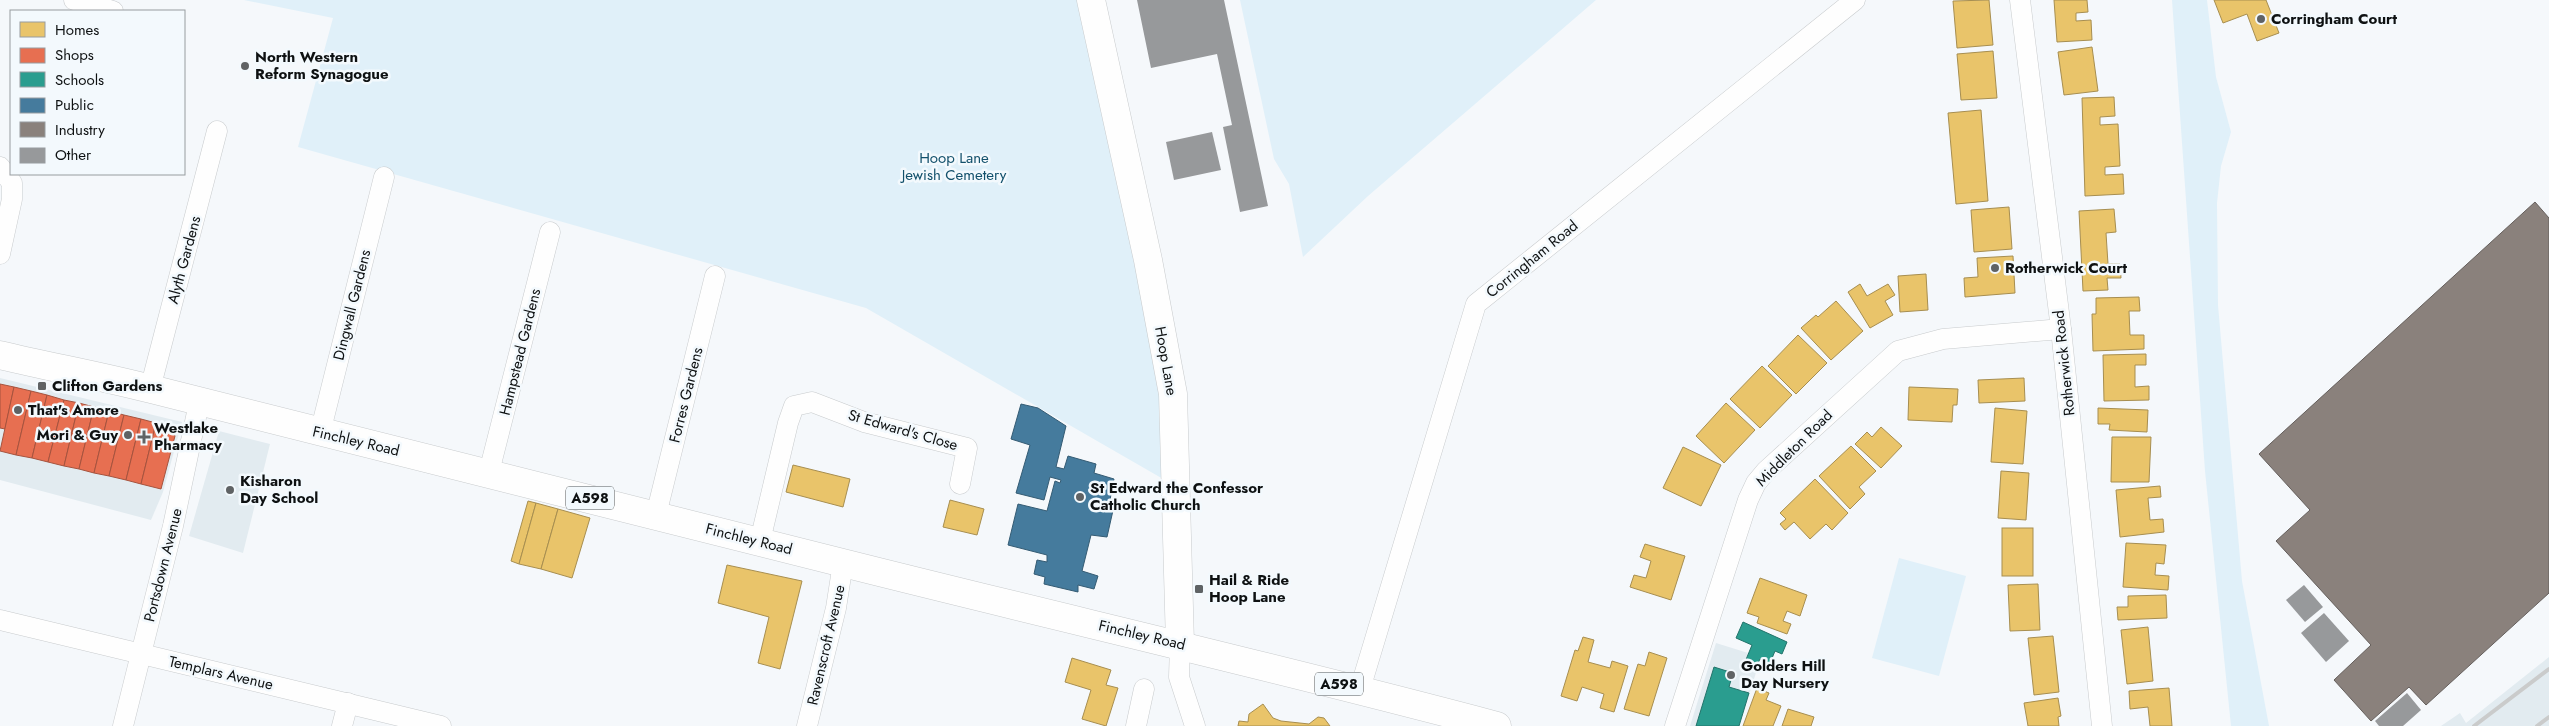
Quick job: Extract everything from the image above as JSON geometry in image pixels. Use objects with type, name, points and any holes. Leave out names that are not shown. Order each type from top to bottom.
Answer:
[{"type":"main road","name":"Hoop Lane","points":[[1091,0],[1148,260],[1173,394],[1180,644]]},
{"type":"main road","name":"Finchley Road","points":[[0,355],[150,389],[320,433],[489,472],[844,563],[1360,689],[1498,726]]},
{"type":"street","points":[[74,0],[109,10]]},
{"type":"street","name":"Corringham Road","points":[[1360,689],[1476,304],[1855,0]]},
{"type":"street","name":"Rotherwick Road","points":[[2020,0],[2061,329],[2102,726]]},
{"type":"street","name":"Alyth Gardens","points":[[150,389],[218,131]]},
{"type":"street","points":[[0,168],[12,183],[12,199],[0,254]]},
{"type":"street","name":"Dingwall Gardens","points":[[320,433],[384,177]]},
{"type":"street","name":"Hampstead Gardens","points":[[489,472],[550,232]]},
{"type":"street","name":"Forres Gardens","points":[[656,515],[716,276]]},
{"type":"street","name":"Middleton Road","points":[[1676,726],[1748,500],[1756,483],[1766,471],[1898,351],[1943,339],[2061,329]]},
{"type":"street","name":"St Edward's Close","points":[[760,541],[788,423],[794,406],[812,402],[864,422],[967,448],[960,484]]},
{"type":"street","name":"Portsdown Avenue","points":[[123,726],[173,526],[199,403]]},
{"type":"street","name":"Ravenscroft Avenue","points":[[807,726],[836,608],[844,563]]},
{"type":"street","name":"Templars Avenue","points":[[0,620],[442,726]]},
{"type":"street","name":"Hoop Lane","points":[[1180,644],[1178,677],[1195,726]]},
{"type":"street","points":[[1136,726],[1144,689]]},
{"type":"street","points":[[342,726],[348,703]]},
{"type":"shaded area","points":[[0,378],[182,422],[163,492],[151,520],[0,480]]},
{"type":"shaded area","name":"Kisharon Day School","points":[[219,431],[270,444],[243,553],[189,536]]},
{"type":"shaded area","name":"Golders Hill Day Nursery","points":[[1716,643],[1761,657],[1739,726],[1690,726]]},
{"type":"shaded area","points":[[2549,657],[2549,726],[2441,726],[2460,713],[2466,723]]},
{"type":"green space","name":"Hoop Lane Jewish Cemetery","points":[[244,0],[1091,0],[1177,487],[866,308],[298,147],[333,18]]},
{"type":"green space","points":[[1240,0],[1596,0],[1368,196],[1303,257],[1289,184],[1274,159]]},
{"type":"green space","points":[[2172,0],[2207,0],[2216,77],[2231,132],[2221,166],[2217,203],[2218,305],[2242,581],[2269,726],[2231,726],[2205,471]]},
{"type":"green space","points":[[1899,558],[1966,576],[1939,676],[1872,658]]},
{"type":"building: Homes","points":[[1989,0],[1993,45],[1957,48],[1953,1]]},
{"type":"building: Homes","points":[[2054,0],[2087,0],[2088,12],[2076,13],[2076,21],[2091,20],[2092,40],[2057,42]]},
{"type":"building: Homes","name":"Corringham Court","points":[[2214,0],[2266,0],[2279,33],[2257,41],[2247,14],[2223,23]]},
{"type":"building: Homes","points":[[2092,47],[2098,91],[2064,95],[2058,52]]},
{"type":"building: Homes","points":[[1993,51],[1997,98],[1961,100],[1957,54]]},
{"type":"building: Homes","points":[[2114,97],[2115,116],[2100,117],[2100,125],[2118,124],[2120,166],[2105,167],[2105,175],[2123,174],[2124,194],[2085,196],[2082,98]]},
{"type":"building: Homes","points":[[1981,110],[1988,201],[1956,204],[1948,113]]},
{"type":"building: Homes","points":[[2009,207],[2012,249],[1974,252],[1971,210]]},
{"type":"building: Homes","points":[[2114,209],[2116,232],[2106,233],[2108,264],[2120,264],[2121,278],[2107,278],[2108,290],[2083,291],[2079,211]]},
{"type":"building: Homes","name":"Rotherwick Court","points":[[2013,256],[2015,293],[1965,297],[1964,278],[1978,277],[1977,258]]},
{"type":"building: Homes","points":[[1926,274],[1928,310],[1900,312],[1898,276]]},
{"type":"building: Homes","points":[[1860,284],[1867,296],[1888,284],[1895,295],[1885,301],[1893,315],[1870,328],[1848,292]]},
{"type":"building: Homes","points":[[2139,297],[2140,311],[2129,311],[2130,335],[2144,335],[2144,349],[2093,351],[2092,314],[2096,314],[2096,298]]},
{"type":"building: Homes","points":[[1836,301],[1863,331],[1831,360],[1801,328],[1816,315],[1818,317]]},
{"type":"building: Homes","points":[[1798,335],[1827,363],[1796,394],[1768,366]]},
{"type":"building: Homes","points":[[2146,354],[2146,365],[2135,365],[2135,387],[2149,386],[2149,400],[2104,401],[2103,355]]},
{"type":"building: Homes","points":[[1762,366],[1792,395],[1760,428],[1730,399]]},
{"type":"building: Homes","points":[[2024,378],[2025,401],[1979,403],[1978,380]]},
{"type":"building: Homes","points":[[1909,387],[1958,389],[1957,405],[1953,405],[1952,422],[1908,420]]},
{"type":"building: Homes","points":[[1726,403],[1755,430],[1724,463],[1696,436]]},
{"type":"building: Homes","points":[[1995,408],[2027,411],[2023,464],[1991,462]]},
{"type":"building: Homes","points":[[2098,408],[2148,410],[2147,432],[2109,430],[2110,424],[2098,424]]},
{"type":"building: Homes","points":[[1881,427],[1902,446],[1881,468],[1855,444],[1867,432],[1872,437]]},
{"type":"building: Homes","points":[[2112,437],[2151,437],[2149,482],[2111,482]]},
{"type":"building: Homes","points":[[1851,446],[1876,471],[1859,487],[1865,494],[1850,509],[1819,476]]},
{"type":"building: Homes","points":[[1683,447],[1721,465],[1701,506],[1663,488]]},
{"type":"building: Homes","points":[[793,465],[850,479],[843,507],[786,492]]},
{"type":"building: Homes","points":[[2001,471],[2029,473],[2026,520],[1998,518]]},
{"type":"building: Homes","points":[[1815,479],[1848,513],[1832,530],[1826,524],[1810,539],[1794,522],[1785,530],[1780,524],[1786,519],[1780,513]]},
{"type":"building: Homes","points":[[2160,486],[2161,497],[2148,498],[2150,520],[2163,519],[2164,532],[2120,537],[2116,490]]},
{"type":"building: Homes","points":[[950,500],[984,509],[977,535],[943,527]]},
{"type":"building: Homes","points":[[528,501],[536,503],[519,564],[511,561]]},
{"type":"building: Homes","points":[[536,503],[558,509],[541,569],[519,564]]},
{"type":"building: Homes","points":[[558,509],[590,518],[572,578],[541,569]]},
{"type":"building: Homes","points":[[2002,528],[2033,528],[2033,576],[2002,576]]},
{"type":"building: Homes","points":[[2126,543],[2166,545],[2164,564],[2156,563],[2155,575],[2169,576],[2168,590],[2123,587]]},
{"type":"building: Homes","points":[[1645,544],[1685,556],[1671,600],[1630,587],[1634,575],[1646,578],[1651,561],[1640,557]]},
{"type":"building: Homes","points":[[727,565],[802,581],[780,669],[758,663],[769,617],[718,603]]},
{"type":"building: Homes","points":[[1760,578],[1807,595],[1800,616],[1787,611],[1783,621],[1791,624],[1787,634],[1757,623],[1759,617],[1747,613]]},
{"type":"building: Homes","points":[[2038,584],[2040,630],[2010,631],[2008,585]]},
{"type":"building: Homes","points":[[2166,595],[2167,618],[2118,620],[2117,607],[2128,607],[2128,596]]},
{"type":"building: Homes","points":[[2148,627],[2153,681],[2127,684],[2121,630]]},
{"type":"building: Homes","points":[[2053,636],[2059,692],[2034,695],[2028,638]]},
{"type":"building: Homes","points":[[1583,637],[1594,640],[1588,662],[1610,668],[1612,661],[1628,666],[1614,712],[1600,708],[1604,694],[1582,687],[1577,701],[1561,696],[1575,650],[1578,651]]},
{"type":"building: Homes","points":[[1649,652],[1667,658],[1649,716],[1624,709],[1638,664],[1645,666]]},
{"type":"building: Homes","points":[[1072,658],[1111,670],[1106,685],[1118,688],[1106,726],[1082,719],[1091,690],[1065,682]]},
{"type":"building: Homes","points":[[1757,688],[1769,693],[1766,700],[1781,706],[1773,726],[1743,726]]},
{"type":"building: Homes","points":[[2169,688],[2172,726],[2150,726],[2148,707],[2130,709],[2129,691]]},
{"type":"building: Homes","points":[[2058,698],[2061,716],[2058,717],[2059,726],[2028,726],[2024,703]]},
{"type":"building: Homes","points":[[1263,704],[1273,718],[1281,721],[1309,724],[1318,717],[1324,718],[1330,726],[1238,726],[1239,721],[1248,722],[1249,714]]},
{"type":"building: Homes","points":[[1788,709],[1814,717],[1811,726],[1782,726]]},
{"type":"building: Shops","points":[[0,384],[14,387],[5,429],[0,428]]},
{"type":"building: Shops","name":"That's Amore","points":[[14,387],[31,391],[16,455],[0,451]]},
{"type":"building: Shops","points":[[31,391],[47,395],[32,458],[16,455]]},
{"type":"building: Shops","points":[[47,395],[64,400],[48,462],[32,458]]},
{"type":"building: Shops","points":[[64,400],[79,403],[64,466],[48,462]]},
{"type":"building: Shops","points":[[79,403],[94,407],[79,469],[64,466]]},
{"type":"building: Shops","points":[[94,407],[109,411],[94,473],[79,469]]},
{"type":"building: Shops","points":[[109,411],[124,415],[109,476],[94,473]]},
{"type":"building: Shops","points":[[124,415],[141,419],[126,480],[109,476]]},
{"type":"building: Shops","points":[[141,419],[156,423],[141,484],[126,480]]},
{"type":"building: Shops","points":[[156,423],[170,427],[175,436],[161,489],[141,484]]},
{"type":"building: Schools","points":[[1743,622],[1787,642],[1782,654],[1775,651],[1770,663],[1760,659],[1756,667],[1745,662],[1752,645],[1736,638]]},
{"type":"building: Schools","points":[[1714,667],[1733,673],[1729,687],[1749,693],[1739,726],[1696,726]]},
{"type":"building: Public","name":"St Edward the Confessor Catholic Church","points":[[1021,404],[1038,408],[1066,426],[1056,467],[1064,469],[1068,456],[1096,464],[1094,473],[1114,479],[1109,505],[1114,506],[1107,537],[1091,535],[1082,571],[1098,576],[1094,589],[1078,585],[1078,592],[1044,584],[1045,577],[1034,574],[1037,560],[1047,562],[1047,555],[1008,545],[1018,504],[1047,511],[1055,481],[1060,483],[1061,480],[1050,477],[1044,500],[1016,493],[1030,445],[1011,439]]},
{"type":"building: Industry","points":[[2535,202],[2549,218],[2549,593],[2426,705],[2409,687],[2371,721],[2334,680],[2371,645],[2276,541],[2310,510],[2259,454]]},
{"type":"building: Other","points":[[1137,0],[1224,0],[1268,206],[1240,212],[1223,127],[1232,125],[1217,54],[1151,68]]},
{"type":"building: Other","points":[[1212,132],[1221,170],[1174,180],[1166,142]]},
{"type":"building: Other","points":[[2304,585],[2323,607],[2305,622],[2286,600]]},
{"type":"building: Other","points":[[2324,613],[2349,641],[2326,662],[2301,633]]},
{"type":"building: Other","points":[[2407,693],[2421,710],[2403,726],[2379,726],[2375,721]]},
{"type":"railway","points":[[2474,726],[2549,669]]},
{"type":"railway","points":[[2537,726],[2549,717]]},
{"type":"place","name":"Corringham Court","points":[[2261,19]]},
{"type":"place","name":"North Western Reform Synagogue","points":[[245,66]]},
{"type":"place","name":"Rotherwick Court","points":[[1995,268]]},
{"type":"place","name":"Clifton Gardens","points":[[42,386]]},
{"type":"place","name":"That's Amore","points":[[18,410]]},
{"type":"place","name":"Mori & Guy","points":[[128,435]]},
{"type":"place","name":"Westlake Pharmacy","points":[[144,437]]},
{"type":"place","name":"Kisharon Day School","points":[[230,490]]},
{"type":"place","name":"St Edward the Confessor Catholic Church","points":[[1080,497]]},
{"type":"place","name":"Hail & Ride Hoop Lane","points":[[1199,589]]},
{"type":"place","name":"Golders Hill Day Nursery","points":[[1731,675]]}]
